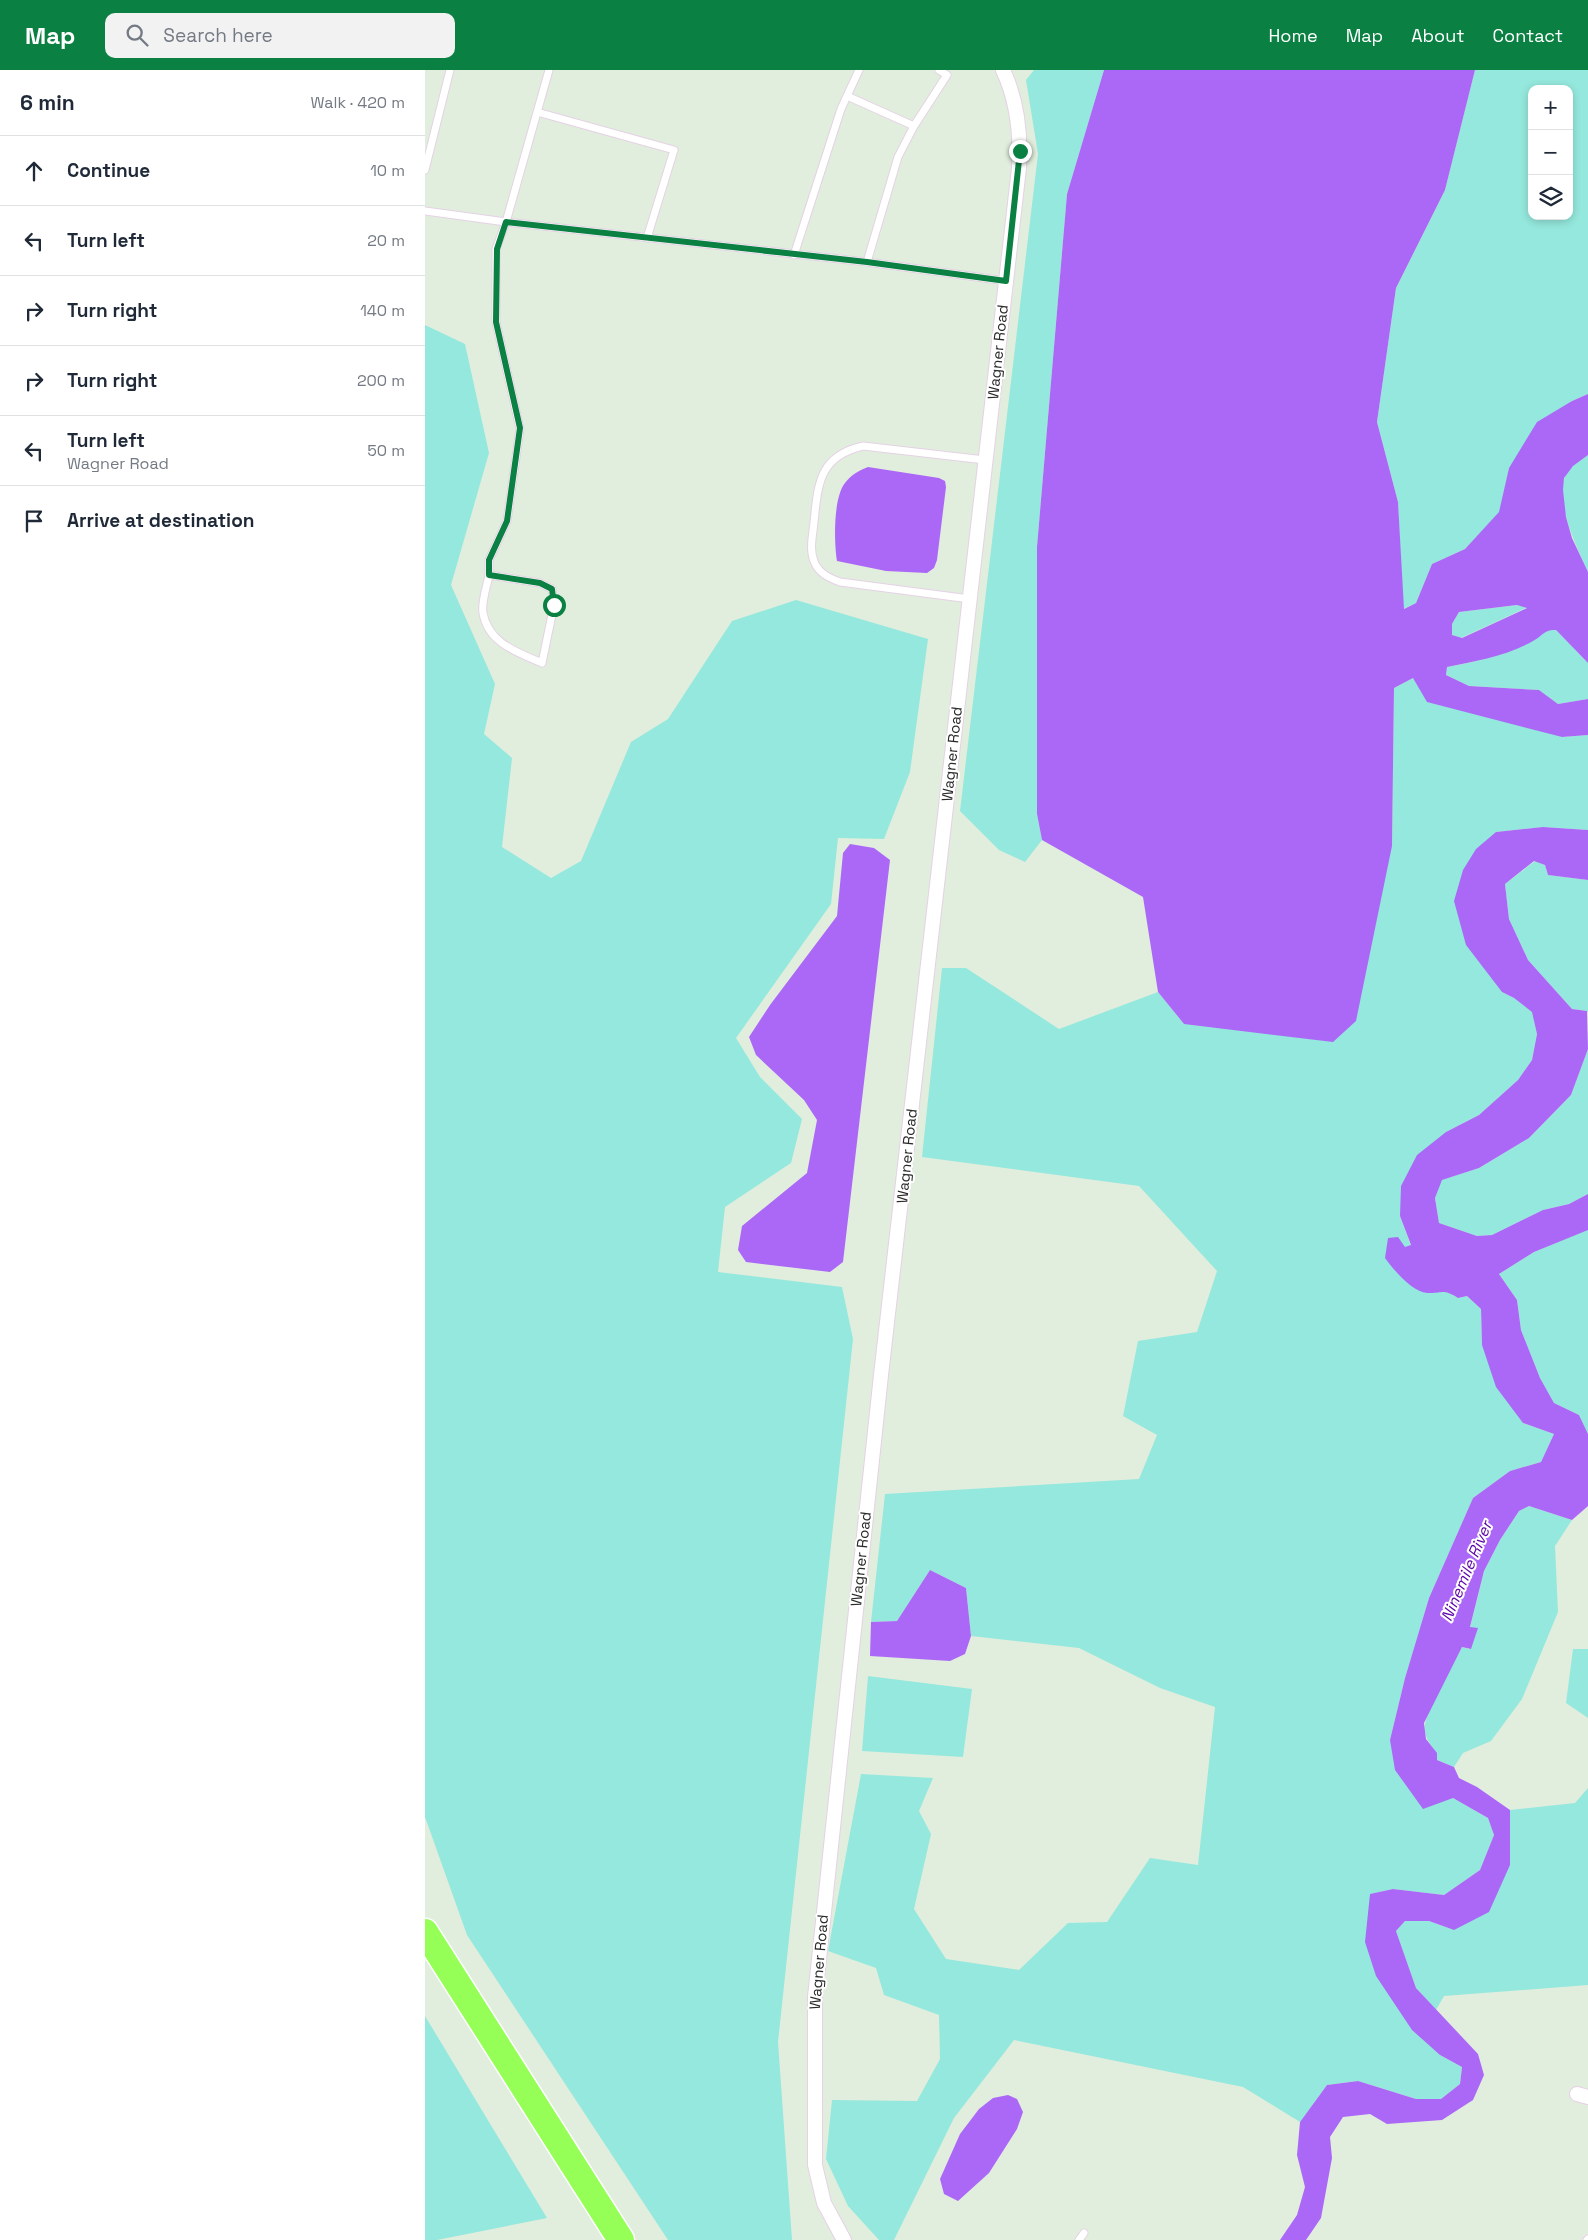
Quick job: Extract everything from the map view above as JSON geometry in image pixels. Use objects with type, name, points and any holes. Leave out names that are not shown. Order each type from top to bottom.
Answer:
[{"type":"highway","points":[[425,1932],[621,2240]]},
{"type":"street","name":"Wagner Road","points":[[844,2240],[824,2203],[815,2165],[815,1998],[879,1395],[1020,151],[1013,98],[1003,70]]},
{"type":"lane","points":[[425,170],[450,70]]},
{"type":"lane","points":[[489,575],[540,583],[552,589],[554,605],[542,663],[509,648],[492,636],[483,612],[489,575],[489,560],[507,521],[520,428],[496,322],[497,249],[549,70]]},
{"type":"lane","points":[[794,255],[841,109],[859,70]]},
{"type":"lane","points":[[867,262],[898,157],[914,126],[947,75],[939,70]]},
{"type":"lane","points":[[847,96],[914,126]]},
{"type":"lane","points":[[537,112],[674,150],[647,238]]},
{"type":"lane","points":[[425,211],[506,222],[867,262],[1006,281]]},
{"type":"lane","points":[[970,599],[840,582],[827,577],[814,562],[812,550],[817,486],[823,472],[834,459],[848,450],[863,446],[985,460]]},
{"type":"lane","points":[[1079,2240],[1084,2233]]},
{"type":"shaded area","points":[[1034,70],[1104,70],[1067,194],[1037,547],[1037,814],[1042,840],[1025,862],[999,850],[960,811],[1038,154],[1026,80]]},
{"type":"shaded area","points":[[1475,70],[1588,70],[1588,394],[1572,401],[1509,468],[1500,512],[1465,549],[1432,564],[1416,603],[1403,609],[1398,502],[1377,422],[1396,288],[1445,190]]},
{"type":"shaded area","points":[[425,325],[465,344],[489,453],[451,585],[495,684],[484,734],[512,758],[502,847],[551,878],[581,861],[631,742],[668,719],[732,621],[796,600],[928,639],[910,772],[884,839],[838,838],[831,904],[736,1038],[760,1077],[802,1119],[791,1163],[725,1207],[718,1272],[842,1287],[853,1339],[778,2042],[792,2240],[668,2240],[467,1935],[425,1817]]},
{"type":"shaded area","points":[[1588,455],[1588,572],[1578,551],[1565,514],[1562,489],[1568,471]]},
{"type":"shaded area","points":[[1517,605],[1528,607],[1461,638],[1452,635],[1452,624],[1459,612]]},
{"type":"shaded area","points":[[1548,630],[1556,630],[1588,663],[1588,699],[1558,704],[1539,690],[1469,686],[1446,675],[1447,667],[1512,650],[1537,638]]},
{"type":"shaded area","points":[[1413,678],[1562,737],[1588,735],[1588,830],[1543,827],[1496,832],[1502,992],[1533,1012],[1537,1034],[1532,1060],[1518,1080],[1479,1115],[1446,1132],[1400,1216],[1411,1246],[1405,1248],[1425,1293],[1447,1291],[1458,1298],[1467,1296],[1481,1309],[1482,1345],[1523,1423],[1554,1434],[1541,1462],[1510,1471],[1473,1498],[1429,1598],[1405,1678],[1390,1740],[1453,1798],[1488,1818],[1494,1835],[1480,1870],[1444,1895],[1393,1889],[1371,1894],[1440,2055],[1462,2067],[1460,2084],[1441,2099],[1416,2099],[1358,2081],[1327,2085],[1300,2122],[1243,2087],[1014,2040],[954,2118],[894,2240],[879,2240],[848,2206],[826,2159],[832,2100],[917,2101],[940,2059],[939,2015],[884,1995],[876,1968],[828,1951],[861,1774],[933,1778],[919,1811],[931,1834],[914,1909],[946,1959],[1019,1970],[1068,1923],[1107,1922],[1150,1858],[1198,1865],[1215,1707],[1160,1688],[1079,1648],[971,1636],[966,1588],[930,1570],[897,1621],[871,1622],[885,1494],[1139,1479],[1157,1435],[1123,1416],[1138,1341],[1197,1332],[1217,1271],[1139,1186],[922,1157],[942,968],[966,968],[1059,1029],[1158,992],[1184,1024],[1392,846],[1394,688]]},
{"type":"shaded area","points":[[1535,861],[1545,865],[1548,875],[1588,880],[1588,1013],[1587,1011],[1572,1009],[1528,960],[1509,919],[1505,884]]},
{"type":"shaded area","points":[[1588,1049],[1588,1194],[1569,1204],[1543,1210],[1492,1235],[1477,1236],[1439,1223],[1435,1198],[1441,1180],[1479,1168],[1529,1138],[1571,1095]]},
{"type":"shaded area","points":[[1588,1230],[1588,1434],[1579,1415],[1554,1403],[1540,1378],[1521,1330],[1517,1300],[1499,1274],[1534,1252]]},
{"type":"shaded area","points":[[1529,1506],[1572,1520],[1555,1546],[1558,1612],[1522,1699],[1491,1741],[1463,1753],[1454,1767],[1437,1760],[1435,1751],[1426,1737],[1426,1719],[1462,1647],[1470,1649],[1477,1628],[1470,1628],[1484,1571],[1500,1540],[1519,1511]]},
{"type":"shaded area","points":[[1573,1649],[1588,1649],[1588,1718],[1566,1703]]},
{"type":"shaded area","points":[[868,1676],[972,1689],[963,1757],[862,1751]]},
{"type":"shaded area","points":[[1588,1788],[1588,1985],[1444,1996],[1436,2010],[1416,1988],[1396,1931],[1405,1921],[1429,1921],[1454,1930],[1510,1865],[1510,1810],[1575,1803]]},
{"type":"shaded area","points":[[425,2016],[547,2218],[437,2240],[425,2240]]},
{"type":"water","points":[[1104,70],[1475,70],[1445,190],[1396,288],[1377,422],[1398,502],[1404,609],[1416,603],[1432,564],[1465,549],[1499,512],[1509,468],[1537,422],[1572,401],[1588,394],[1588,455],[1573,466],[1564,478],[1563,490],[1566,517],[1572,538],[1588,572],[1588,663],[1556,630],[1552,630],[1512,651],[1447,667],[1446,675],[1469,686],[1539,690],[1558,704],[1588,699],[1588,735],[1562,737],[1427,702],[1413,678],[1394,688],[1392,846],[1356,1021],[1333,1042],[1184,1024],[1158,992],[1143,897],[1042,840],[1037,814],[1037,547],[1067,194]],"holes":[[[1517,605],[1527,608],[1462,638],[1452,635],[1452,624],[1459,612]]]},
{"type":"water","points":[[868,467],[939,478],[945,481],[946,487],[937,560],[934,568],[927,573],[886,571],[837,561],[835,521],[838,499],[845,483],[852,475]]},
{"type":"water","name":"Ninemile River","points":[[1543,827],[1588,830],[1588,880],[1548,875],[1545,865],[1534,861],[1505,884],[1509,919],[1528,960],[1572,1009],[1587,1011],[1588,1049],[1571,1095],[1529,1138],[1479,1168],[1442,1180],[1435,1198],[1439,1223],[1477,1236],[1492,1235],[1543,1210],[1569,1204],[1588,1194],[1588,1230],[1534,1252],[1499,1274],[1517,1300],[1521,1330],[1540,1378],[1554,1403],[1579,1415],[1588,1434],[1588,1506],[1572,1520],[1529,1506],[1519,1511],[1500,1540],[1484,1571],[1470,1627],[1478,1628],[1471,1649],[1462,1647],[1424,1723],[1426,1739],[1437,1753],[1437,1760],[1454,1767],[1459,1778],[1477,1787],[1510,1810],[1510,1865],[1489,1912],[1454,1930],[1429,1921],[1405,1921],[1396,1931],[1416,1988],[1478,2054],[1484,2075],[1473,2100],[1442,2120],[1387,2124],[1370,2114],[1343,2117],[1330,2137],[1332,2158],[1321,2218],[1306,2240],[1280,2240],[1297,2215],[1305,2187],[1297,2155],[1300,2122],[1327,2085],[1358,2081],[1416,2099],[1441,2099],[1460,2084],[1462,2067],[1440,2055],[1412,2030],[1376,1976],[1365,1942],[1370,1894],[1393,1889],[1444,1895],[1480,1870],[1494,1835],[1488,1818],[1453,1798],[1423,1809],[1395,1770],[1390,1740],[1405,1678],[1429,1598],[1473,1498],[1510,1471],[1541,1462],[1554,1434],[1523,1423],[1496,1387],[1482,1345],[1481,1309],[1467,1296],[1458,1298],[1445,1292],[1427,1293],[1415,1289],[1403,1279],[1385,1258],[1388,1238],[1398,1237],[1405,1247],[1411,1245],[1400,1216],[1401,1186],[1417,1155],[1446,1132],[1479,1115],[1518,1080],[1532,1060],[1537,1034],[1532,1012],[1514,998],[1502,992],[1466,945],[1454,901],[1463,870],[1476,849],[1496,832]]},
{"type":"water","points":[[850,844],[874,848],[890,860],[843,1262],[830,1272],[746,1262],[738,1250],[742,1226],[807,1173],[817,1120],[804,1100],[756,1055],[749,1037],[770,1005],[837,916],[843,853]]},
{"type":"water","points":[[930,1570],[966,1588],[971,1636],[965,1654],[950,1661],[870,1656],[871,1622],[897,1621]]},
{"type":"water","points":[[1008,2095],[1017,2099],[1023,2112],[1017,2129],[989,2173],[958,2201],[944,2194],[940,2179],[960,2134],[979,2109],[993,2098]]},
{"type":"route","points":[[554,605],[552,589],[540,583],[489,575],[489,560],[507,521],[520,428],[496,322],[497,249],[506,222],[867,262],[1006,281],[1020,151]]}]
